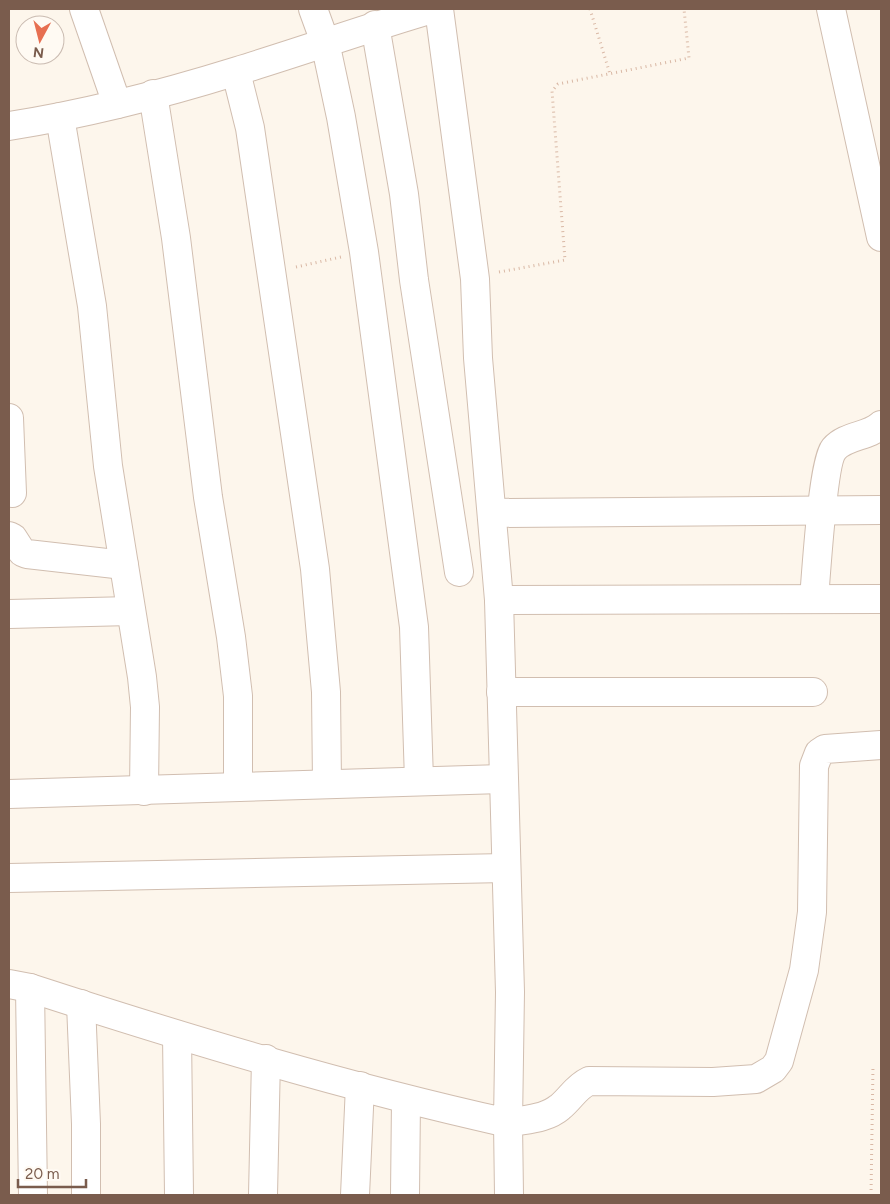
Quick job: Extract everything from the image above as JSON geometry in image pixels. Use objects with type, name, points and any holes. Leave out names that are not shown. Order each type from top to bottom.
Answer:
[{"type":"street","points":[[84,9],[117,104]]},
{"type":"street","points":[[312,9],[325,42],[341,116],[364,252],[414,627],[419,780]]},
{"type":"street","points":[[439,9],[475,279],[478,358],[499,600],[502,779],[510,992],[508,1123],[510,1195]]},
{"type":"street","points":[[832,9],[881,237]]},
{"type":"street","points":[[9,126],[117,104],[236,72],[416,11]]},
{"type":"street","points":[[375,25],[404,194],[414,280],[459,572]]},
{"type":"street","points":[[236,72],[250,128],[315,569],[326,692],[328,784]]},
{"type":"street","points":[[153,94],[176,238],[208,497],[232,637],[238,696],[238,787]]},
{"type":"street","points":[[60,117],[92,306],[108,466],[130,611],[138,649],[145,707],[144,791]]},
{"type":"street","points":[[9,418],[12,493]]},
{"type":"street","points":[[814,599],[822,510],[830,456],[834,449],[852,438],[876,430],[881,425]]},
{"type":"street","points":[[492,514],[881,510]]},
{"type":"street","points":[[9,536],[13,538],[22,552],[27,554],[124,565]]},
{"type":"street","points":[[499,600],[881,599]]},
{"type":"street","points":[[9,614],[130,611]]},
{"type":"street","points":[[501,692],[814,692]]},
{"type":"street","points":[[33,1195],[19,986],[177,1035],[406,1100],[508,1123],[545,1116],[560,1107],[579,1086],[589,1081],[713,1082],[756,1079],[773,1069],[784,1049],[804,970],[812,912],[814,766],[819,753],[825,749],[881,744]]},
{"type":"street","points":[[9,794],[144,791],[419,780],[502,779]]},
{"type":"street","points":[[9,878],[506,868]]},
{"type":"street","points":[[81,1004],[86,1124],[86,1195]]},
{"type":"street","points":[[177,1035],[179,1195]]},
{"type":"street","points":[[263,1195],[266,1060]]},
{"type":"street","points":[[355,1195],[360,1086]]},
{"type":"street","points":[[405,1195],[406,1100]]},
{"type":"path","points":[[590,9],[610,74]]},
{"type":"path","points":[[475,279],[519,266],[564,260],[552,91],[558,84],[690,58],[684,9]]},
{"type":"path","points":[[272,272],[364,252]]},
{"type":"path","points":[[871,1195],[874,1065]]}]
